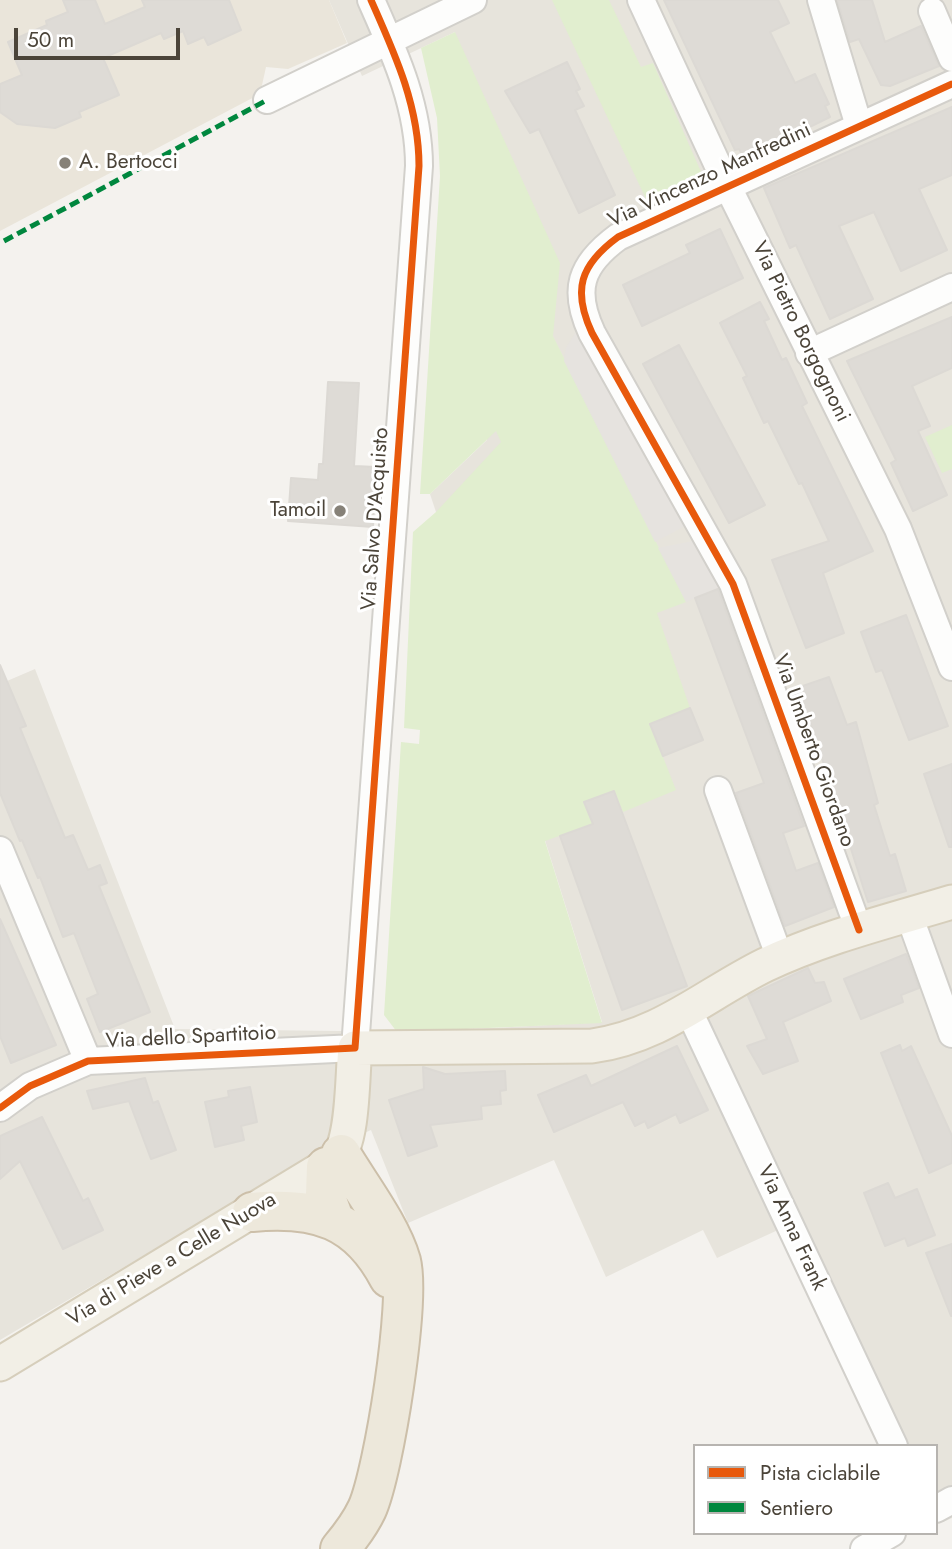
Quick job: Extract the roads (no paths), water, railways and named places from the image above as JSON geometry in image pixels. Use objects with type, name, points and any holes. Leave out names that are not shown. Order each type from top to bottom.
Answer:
[{"type":"highway","points":[[334,1160],[325,1195],[334,1219]]},
{"type":"highway","points":[[334,1160],[398,1252],[402,1266],[402,1306],[382,1460],[368,1507],[340,1549]]},
{"type":"highway","points":[[252,1212],[299,1210],[334,1219],[356,1234],[376,1256],[402,1306]]},
{"type":"main road","name":"Via dello Spartitoio","points":[[355,1048],[592,1046],[638,1036],[689,1011],[780,958],[859,930],[952,902]]},
{"type":"main road","name":"Via Salvo D'Acquisto","points":[[334,1160],[346,1137],[355,1048]]},
{"type":"main road","name":"Via di Pieve a Celle Nuova","points":[[0,1364],[334,1160]]},
{"type":"street","name":"Via Salvo D'Acquisto","points":[[355,1048],[419,166],[414,114],[389,40],[371,0]]},
{"type":"street","points":[[267,100],[473,0]]},
{"type":"street","name":"Via Pietro Borgognoni","points":[[641,0],[727,185],[898,529],[952,667]]},
{"type":"street","points":[[821,0],[859,126]]},
{"type":"street","points":[[932,11],[952,58]]},
{"type":"street","name":"Via Vincenzo Manfredini","points":[[733,584],[597,344],[580,298],[584,273],[604,247],[635,228],[952,84]]},
{"type":"street","points":[[809,353],[952,288]]},
{"type":"street","name":"Via Umberto Giordano","points":[[733,584],[859,930]]},
{"type":"street","points":[[718,790],[780,958]]},
{"type":"street","points":[[0,850],[88,1061]]},
{"type":"street","points":[[909,915],[952,1034]]},
{"type":"street","name":"Via Anna Frank","points":[[689,1011],[893,1444]]},
{"type":"street","name":"Via dello Spartitoio","points":[[0,1108],[30,1086],[88,1061],[355,1048]]},
{"type":"street","points":[[864,1549],[888,1535]]},
{"type":"place","name":"A. Bertocci","points":[[65,163]]},
{"type":"place","name":"Tamoil","points":[[340,511]]}]
